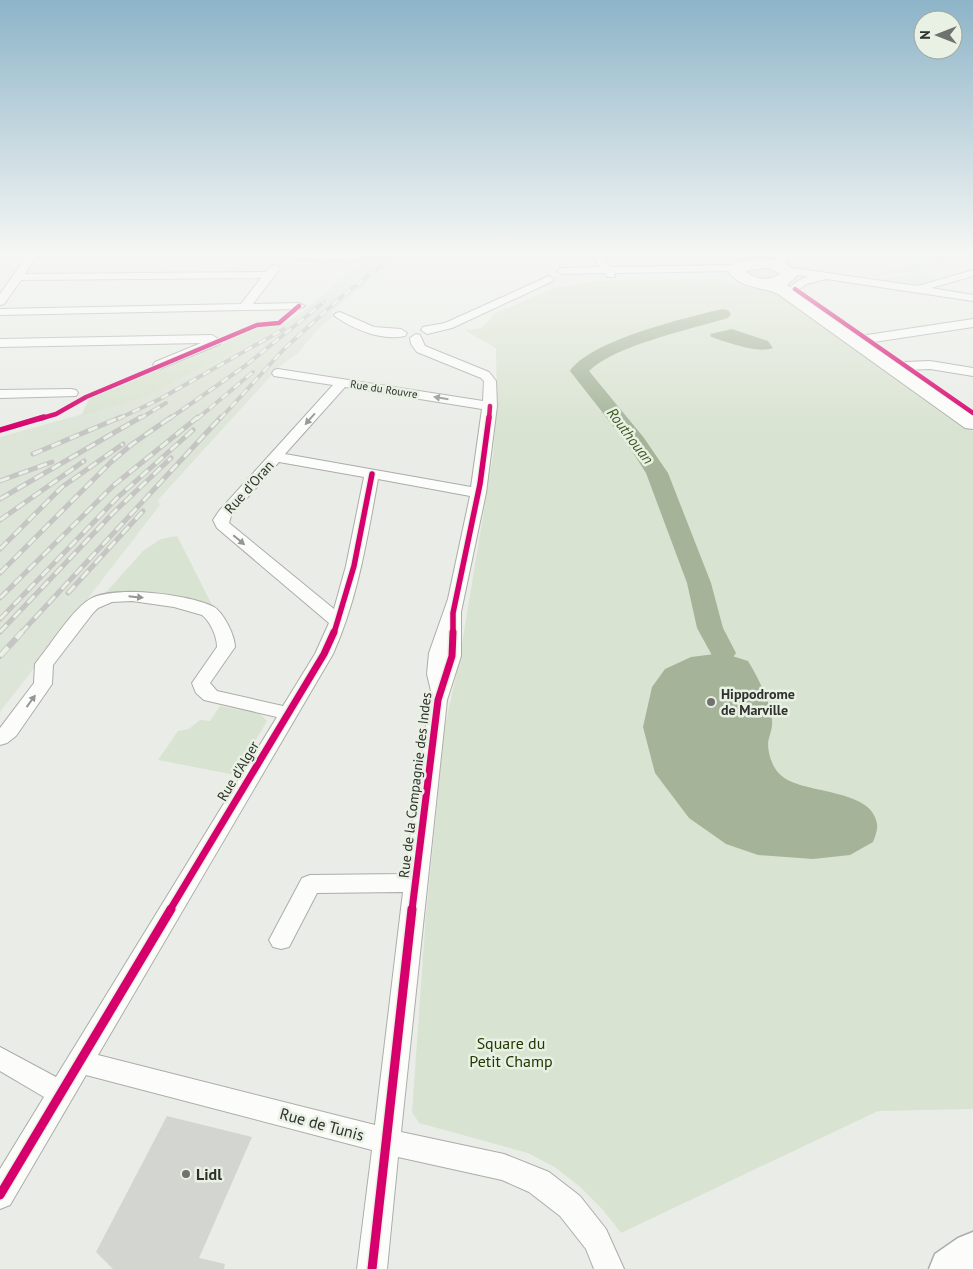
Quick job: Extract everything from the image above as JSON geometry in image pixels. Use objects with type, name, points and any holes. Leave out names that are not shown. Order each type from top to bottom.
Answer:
[{"type":"main road","points":[[816,312],[973,423]]},
{"type":"main road","points":[[832,312],[868,340],[973,413]]},
{"type":"street","points":[[401,333],[403,329],[414,326],[428,330],[448,326],[478,312]]},
{"type":"street","points":[[340,315],[352,323],[379,333],[401,333],[408,337],[416,338],[425,336],[428,330]]},
{"type":"street","points":[[868,340],[973,323]]},
{"type":"street","points":[[949,327],[973,333]]},
{"type":"street","name":"Rue de la Compagnie des Indes","points":[[372,1269],[388,1141],[415,883],[438,700],[441,685],[452,656],[454,638],[452,628],[453,613],[479,493],[490,406],[490,380],[485,374],[420,349],[416,338]]},
{"type":"street","points":[[0,343],[212,339],[216,341],[159,365]]},
{"type":"street","points":[[905,366],[930,365],[973,372]]},
{"type":"street","name":"Rue du Rouvre","points":[[278,373],[490,406]]},
{"type":"street","name":"Rue d'Oran","points":[[337,621],[222,525],[220,520],[342,382]]},
{"type":"street","points":[[0,394],[71,393]]},
{"type":"street","points":[[276,457],[479,493]]},
{"type":"street","name":"Rue d'Alger","points":[[0,1195],[324,654],[332,638],[344,603],[372,474]]},
{"type":"street","points":[[0,738],[9,731],[43,684],[44,664],[87,609],[96,602],[112,597],[126,596],[159,600],[203,609],[213,615],[226,640],[226,647],[201,683],[203,689],[211,696],[288,713]]},
{"type":"street","points":[[281,940],[310,884],[415,883]]},
{"type":"street","points":[[0,1058],[61,1093]]},
{"type":"street","name":"Rue de Tunis","points":[[81,1062],[422,1150],[504,1167],[539,1182],[570,1206],[596,1239],[609,1269]]},
{"type":"street","points":[[950,1269],[973,1253]]},
{"type":"shaded area","points":[[332,312],[334,316],[316,331],[298,353],[279,367],[158,500],[160,505],[0,712],[0,437],[145,397],[263,338],[301,313]]},
{"type":"shaded area","points":[[732,329],[768,341],[773,348],[759,350],[742,347],[711,337],[710,334]]},
{"type":"shaded area","points":[[723,653],[748,661],[763,689],[772,720],[768,743],[769,752],[779,774],[806,787],[851,798],[864,804],[873,813],[877,824],[877,831],[873,842],[850,855],[813,859],[758,855],[726,844],[689,818],[655,773],[643,727],[652,687],[665,669],[691,657]]},
{"type":"green space","name":"Hippodrome de Marville","points":[[498,312],[804,312],[973,431],[973,1109],[878,1111],[621,1233],[603,1210],[579,1186],[556,1168],[528,1153],[419,1123],[412,1112],[426,914],[445,726],[459,662],[493,455],[497,406],[496,348],[464,330],[482,328],[494,314]]},
{"type":"green space","points":[[284,324],[263,338],[145,397],[81,416],[90,397],[160,366],[263,325]]},
{"type":"green space","points":[[177,536],[213,607],[128,592],[100,599],[143,551],[161,539]]},
{"type":"green space","points":[[220,706],[260,714],[267,721],[235,775],[158,760],[178,731],[189,729],[200,720],[210,721]]},
{"type":"building","name":"Lidl","points":[[167,1116],[252,1137],[199,1258],[225,1264],[224,1269],[113,1269],[96,1252]]},
{"type":"waterway","name":"Routhouan","points":[[722,314],[622,345],[587,362],[579,371],[637,442],[657,473],[699,583],[710,628],[723,653]]},
{"type":"railway","points":[[169,419],[245,366],[311,312]]},
{"type":"railway","points":[[220,419],[285,348],[324,312]]},
{"type":"railway","points":[[118,419],[160,399],[284,329]]},
{"type":"railway","points":[[197,419],[253,372]]},
{"type":"railway","points":[[139,419],[166,403]]},
{"type":"railway","points":[[33,454],[121,417]]},
{"type":"railway","points":[[0,499],[141,417]]},
{"type":"railway","points":[[0,573],[111,462],[131,445],[171,417]]},
{"type":"railway","points":[[0,598],[114,485],[198,417]]},
{"type":"railway","points":[[21,633],[221,417]]},
{"type":"railway","points":[[0,619],[117,498],[193,430]]},
{"type":"railway","points":[[0,549],[62,487],[123,444]]},
{"type":"railway","points":[[0,632],[113,513],[171,458]]},
{"type":"railway","points":[[0,520],[84,461]]},
{"type":"railway","points":[[0,481],[52,462]]},
{"type":"railway","points":[[68,593],[143,511]]},
{"type":"railway","points":[[0,656],[22,632]]},
{"type":"cycle path","points":[[0,430],[56,414],[86,397],[257,325],[279,323],[292,312]]},
{"type":"cycle path","points":[[828,312],[973,413]]},
{"type":"cycle path","points":[[372,1269],[415,883],[438,700],[452,656],[453,613],[480,484],[490,406]]},
{"type":"cycle path","points":[[0,1195],[324,654],[334,633],[348,589],[372,474]]},
{"type":"place","name":"Hippodrome de Marville","points":[[711,702]]},
{"type":"place","name":"Lidl","points":[[186,1174]]},
{"type":"park label","name":"Square du Petit Champ","points":[[511,1052]]}]
